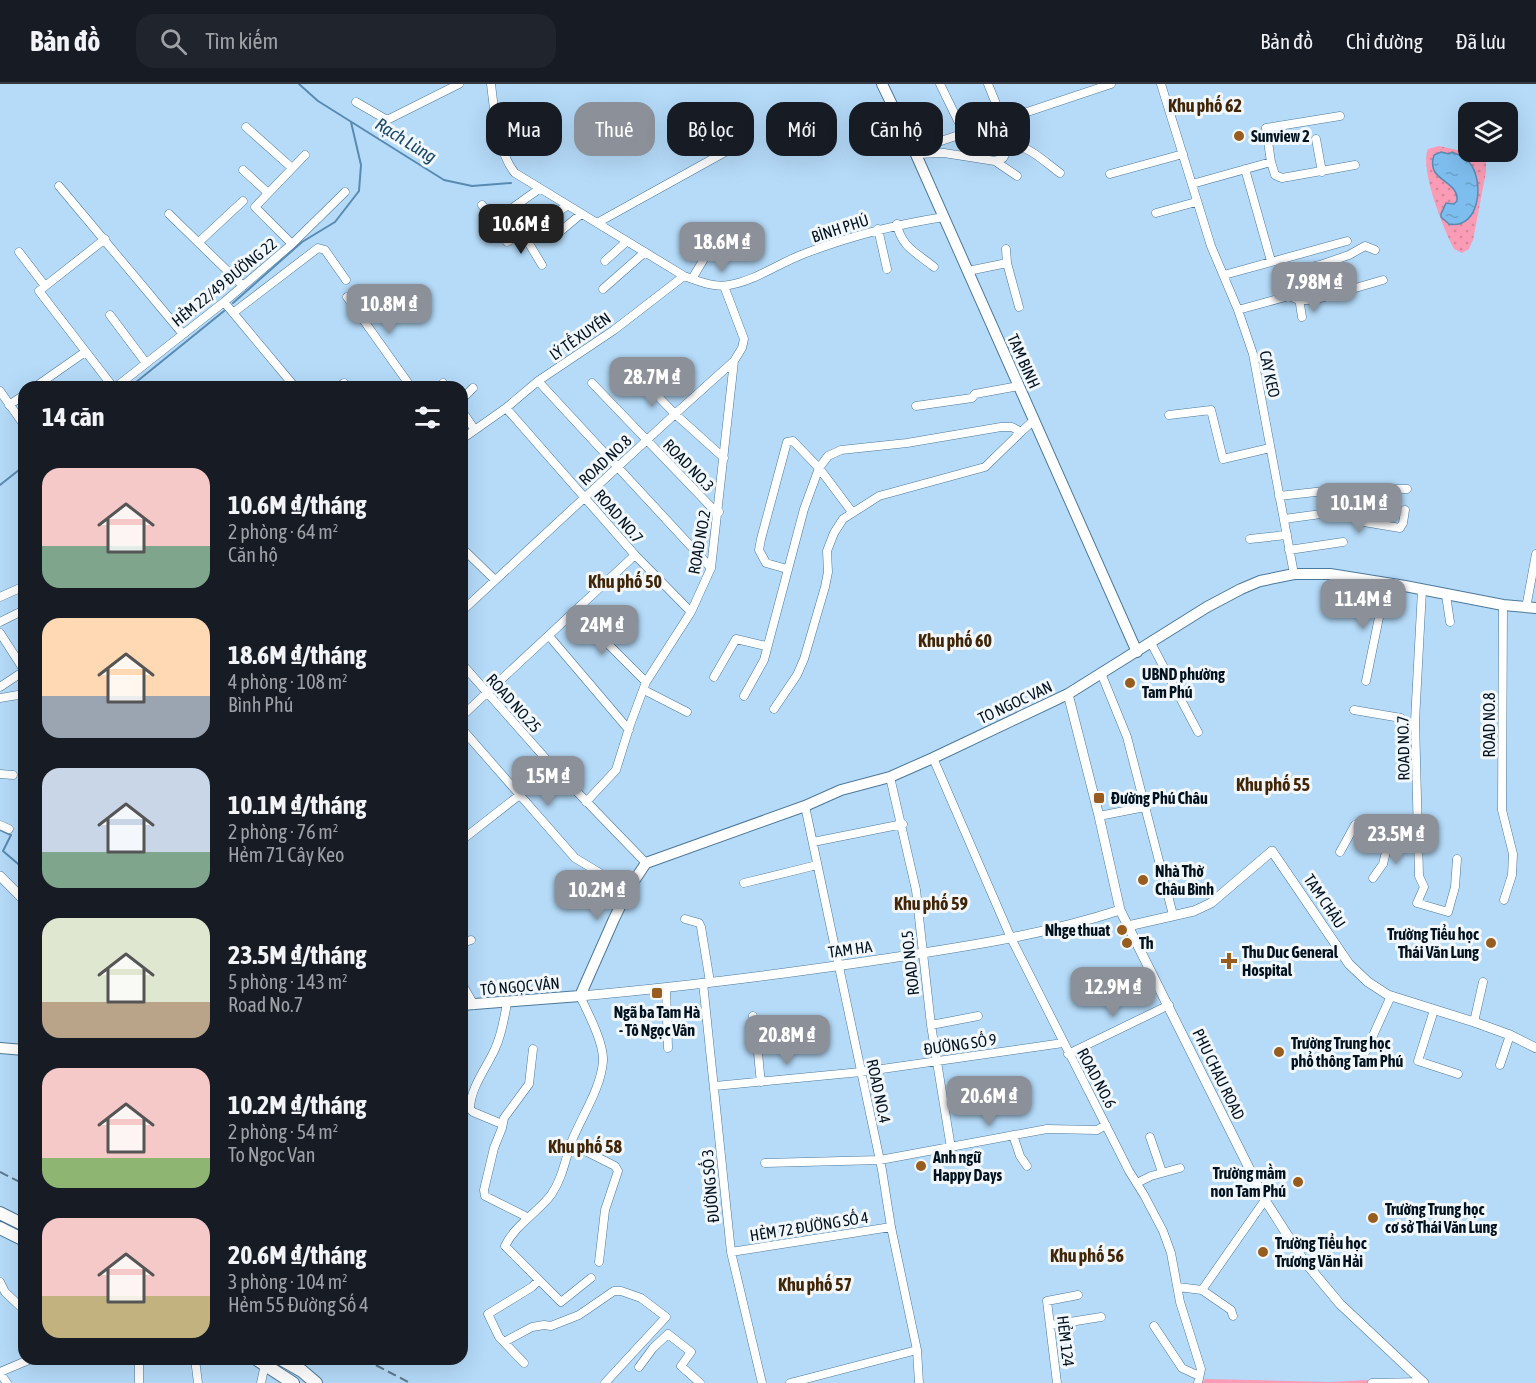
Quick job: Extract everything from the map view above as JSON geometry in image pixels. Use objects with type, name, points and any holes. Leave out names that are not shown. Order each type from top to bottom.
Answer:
[{"type":"highway","points":[[0,1213],[18,1223]]},
{"type":"highway","points":[[0,1228],[18,1237]]},
{"type":"highway","points":[[265,1365],[292,1383]]},
{"type":"highway","points":[[292,1365],[315,1383]]},
{"type":"main road","name":"TAM BINH","points":[[882,84],[891,102]]},
{"type":"main road","name":"TAM BINH","points":[[917,156],[1137,652]]},
{"type":"main road","name":"TO NGOC VAN","points":[[646,863],[805,806],[841,790],[890,777],[933,758],[1068,694],[1208,607],[1260,581],[1294,574],[1330,574],[1531,608]]},
{"type":"main road","points":[[580,996],[628,890],[646,863]]},
{"type":"main road","name":"TÔ NGỌC VÂN","points":[[468,1005],[580,996]]},
{"type":"main road","points":[[0,1048],[18,1050]]},
{"type":"street","points":[[356,102],[387,120],[459,84]]},
{"type":"street","points":[[491,84],[494,112],[505,158],[514,173],[688,277],[709,285],[723,286]]},
{"type":"street","points":[[940,84],[955,115]]},
{"type":"street","points":[[988,84],[995,102]]},
{"type":"street","points":[[1030,112],[1111,84]]},
{"type":"street","name":"CAY KEO","points":[[1161,84],[1196,202],[1253,354],[1294,574]]},
{"type":"street","points":[[1340,116],[1266,128],[1271,162],[1275,175],[1282,178],[1355,165]]},
{"type":"street","points":[[246,127],[292,168]]},
{"type":"street","points":[[1316,139],[1322,172]]},
{"type":"street","points":[[995,161],[1003,158],[1011,144],[1017,144],[1060,173]]},
{"type":"street","points":[[943,153],[995,161],[1017,176]]},
{"type":"street","points":[[1110,174],[1183,154]]},
{"type":"street","points":[[292,244],[255,207],[305,155]]},
{"type":"street","points":[[597,223],[718,156]]},
{"type":"street","points":[[1192,184],[1271,162]]},
{"type":"street","points":[[1245,169],[1271,261]]},
{"type":"street","points":[[243,170],[268,193]]},
{"type":"street","points":[[59,186],[105,238],[182,333]]},
{"type":"street","points":[[482,205],[494,220],[539,189]]},
{"type":"street","name":"HẺM 22/49 ĐƯỜNG 22","points":[[123,381],[243,286],[292,244],[345,192]]},
{"type":"street","points":[[199,242],[243,201]]},
{"type":"street","points":[[1156,213],[1196,202]]},
{"type":"street","points":[[507,242],[567,206]]},
{"type":"street","points":[[169,214],[243,286]]},
{"type":"street","points":[[556,235],[581,214]]},
{"type":"street","name":"BÌNH PHÚ","points":[[723,286],[732,285],[837,241],[897,224],[944,217]]},
{"type":"street","points":[[897,224],[899,237],[916,254],[934,267]]},
{"type":"street","points":[[878,229],[887,269]]},
{"type":"street","name":"LÝ TẾ XUYÊN","points":[[468,435],[506,408],[538,381],[688,277],[705,257],[744,231]]},
{"type":"street","points":[[522,232],[542,265]]},
{"type":"street","points":[[42,289],[105,238]]},
{"type":"street","points":[[1224,275],[1347,240]]},
{"type":"street","points":[[605,261],[626,242]]},
{"type":"street","points":[[1302,317],[1299,300],[1300,281],[1307,267],[1349,255],[1365,246],[1375,250]]},
{"type":"street","points":[[233,313],[318,248],[325,250],[346,280]]},
{"type":"street","points":[[1006,249],[1007,263],[1019,307]]},
{"type":"street","points":[[19,252],[85,352],[110,381]]},
{"type":"street","points":[[603,289],[645,252]]},
{"type":"street","points":[[968,271],[1007,263]]},
{"type":"street","points":[[1238,310],[1289,296],[1299,300],[1314,300],[1383,280]]},
{"type":"street","name":"ROAD NO.8","points":[[468,605],[734,361],[742,348],[744,339],[723,286]]},
{"type":"street","points":[[347,297],[407,381]]},
{"type":"street","points":[[224,302],[290,381]]},
{"type":"street","points":[[110,315],[146,363]]},
{"type":"street","points":[[44,381],[85,352]]},
{"type":"street","name":"ROAD NO.2","points":[[586,802],[616,770],[645,686],[691,612],[711,568],[734,361]]},
{"type":"street","points":[[538,381],[711,568]]},
{"type":"street","name":"ROAD NO.3","points":[[592,382],[715,512],[719,512]]},
{"type":"street","points":[[648,386],[724,458]]},
{"type":"street","points":[[916,406],[972,398],[975,394],[1019,386]]},
{"type":"street","points":[[468,393],[473,388]]},
{"type":"street","points":[[0,391],[18,417]]},
{"type":"street","points":[[9,405],[18,399]]},
{"type":"street","name":"ROAD NO.7","points":[[506,408],[635,555],[691,612]]},
{"type":"street","points":[[1169,415],[1211,410],[1223,459],[1270,448]]},
{"type":"street","points":[[468,420],[475,430]]},
{"type":"street","points":[[774,709],[797,675],[804,659],[825,587],[828,572],[827,551],[843,519],[879,496],[985,468],[1034,420]]},
{"type":"street","points":[[744,696],[764,660],[804,509],[819,468],[828,456],[841,450],[907,443],[1001,427],[1012,427],[1021,432]]},
{"type":"street","points":[[787,569],[766,563],[759,550],[787,442],[793,441],[819,468],[852,512]]},
{"type":"street","points":[[1279,496],[1352,488],[1407,489]]},
{"type":"street","points":[[1284,519],[1358,509],[1360,519],[1364,522],[1400,528],[1405,510]]},
{"type":"street","points":[[1250,539],[1287,535]]},
{"type":"street","points":[[1289,550],[1343,542]]},
{"type":"street","points":[[468,554],[495,580]]},
{"type":"street","points":[[1531,608],[1536,554]]},
{"type":"street","points":[[468,711],[635,555]]},
{"type":"street","points":[[1366,681],[1386,583]]},
{"type":"street","points":[[0,597],[18,589]]},
{"type":"street","name":"ROAD NO.7","points":[[1422,590],[1415,726],[1419,876],[1424,888],[1417,903],[1449,912],[1455,887],[1457,859]]},
{"type":"street","points":[[1446,594],[1450,622]]},
{"type":"street","name":"ROAD NO.8","points":[[1503,605],[1502,810],[1513,854],[1512,875],[1504,900]]},
{"type":"street","points":[[576,612],[645,686],[687,712]]},
{"type":"street","points":[[0,622],[18,613]]},
{"type":"street","points":[[0,633],[3,643],[18,662]]},
{"type":"street","points":[[549,636],[629,730]]},
{"type":"street","points":[[714,677],[736,639],[766,646]]},
{"type":"street","points":[[1151,643],[1198,732]]},
{"type":"street","name":"ROAD NO.25","points":[[468,671],[554,768],[646,863]]},
{"type":"street","points":[[1101,673],[1127,737],[1173,915]]},
{"type":"street","points":[[0,687],[18,674]]},
{"type":"street","name":"PHU CHAU ROAD","points":[[1068,694],[1120,910],[1264,1200],[1304,1261],[1340,1304],[1424,1382]]},
{"type":"street","points":[[0,698],[18,695]]},
{"type":"street","points":[[1354,710],[1401,718],[1404,726],[1415,726]]},
{"type":"street","points":[[468,736],[575,858],[628,890]]},
{"type":"street","name":"ROAD NO.6","points":[[933,758],[1011,938],[1068,1054],[1163,1231],[1171,1253],[1180,1302],[1201,1369],[1199,1379]]},
{"type":"street","points":[[468,835],[554,768]]},
{"type":"street","points":[[0,774],[13,775]]},
{"type":"street","name":"ROAD NO.5","points":[[890,777],[903,824],[916,890],[936,1062],[951,1148]]},
{"type":"street","name":"ROAD NO.4","points":[[805,806],[880,1160],[891,1227],[917,1350],[919,1383]]},
{"type":"street","points":[[1099,816],[1145,807]]},
{"type":"street","points":[[813,842],[903,824]]},
{"type":"street","points":[[0,825],[9,829]]},
{"type":"street","points":[[1340,852],[1355,825]]},
{"type":"street","points":[[1373,878],[1383,864],[1389,840]]},
{"type":"street","name":"TAM CHÂU","points":[[1128,926],[1194,911],[1211,903],[1272,851],[1349,964],[1368,982],[1391,996],[1474,1022],[1510,1035],[1536,1048]]},
{"type":"street","points":[[744,883],[817,866]]},
{"type":"street","points":[[0,876],[18,890]]},
{"type":"street","name":"TAM HA","points":[[580,996],[706,983],[923,953],[1078,924],[1120,910]]},
{"type":"street","name":"ĐƯỜNG SỐ 3","points":[[685,919],[699,923],[701,927],[730,1252],[762,1383]]},
{"type":"street","points":[[1474,1022],[1483,982]]},
{"type":"street","points":[[666,988],[668,1048]]},
{"type":"street","points":[[468,994],[474,1005]]},
{"type":"street","points":[[580,996],[598,1039],[603,1060],[599,1080],[571,1144],[559,1181],[550,1195],[527,1217],[504,1246],[561,1302],[591,1278]]},
{"type":"street","points":[[1366,1051],[1391,996]]},
{"type":"street","points":[[502,1125],[473,1112],[470,1105],[477,1083],[503,1029],[507,1003]]},
{"type":"street","points":[[1068,1054],[1168,1005]]},
{"type":"street","points":[[1434,1010],[1418,1061],[1458,1074]]},
{"type":"street","points":[[753,1016],[759,1048],[761,1082]]},
{"type":"street","points":[[931,1024],[978,1016]]},
{"type":"street","points":[[1500,1065],[1510,1035]]},
{"type":"street","name":"ĐƯỜNG SỐ 9","points":[[715,1086],[861,1072],[1063,1043]]},
{"type":"street","points":[[527,1217],[485,1196],[484,1190],[504,1118],[529,1083],[533,1049]]},
{"type":"street","points":[[765,1163],[880,1160],[1047,1129],[1097,1130],[1106,1125]]},
{"type":"street","points":[[1013,1135],[1020,1156],[1027,1166]]},
{"type":"street","points":[[1150,1137],[1162,1172]]},
{"type":"street","points":[[571,1144],[615,1166],[618,1171],[605,1210],[599,1262]]},
{"type":"street","points":[[1137,1183],[1162,1172],[1180,1168]]},
{"type":"street","points":[[1202,1290],[1264,1200]]},
{"type":"street","name":"HẺM 72 ĐƯỜNG SỐ 4","points":[[730,1252],[891,1227]]},
{"type":"street","points":[[524,1363],[499,1337],[489,1314],[532,1287],[538,1280]]},
{"type":"street","points":[[0,1282],[3,1293],[18,1305]]},
{"type":"street","points":[[1178,1287],[1202,1290],[1231,1310],[1233,1316]]},
{"type":"street","points":[[504,1342],[532,1327],[551,1326],[579,1315],[614,1291],[641,1298],[666,1317],[605,1383]]},
{"type":"street","name":"HẺM 124","points":[[1057,1383],[1047,1301],[1078,1295]]},
{"type":"street","points":[[1051,1325],[1101,1317]]},
{"type":"street","points":[[1154,1326],[1182,1368],[1199,1379]]},
{"type":"street","points":[[639,1367],[653,1348],[668,1334],[691,1352],[681,1366],[700,1383]]},
{"type":"street","points":[[790,1383],[917,1350]]},
{"type":"street","points":[[7,1383],[0,1372],[18,1364]]},
{"type":"street","points":[[139,1365],[139,1383]]},
{"type":"street","points":[[196,1365],[198,1383]]},
{"type":"street","points":[[260,1365],[261,1383]]},
{"type":"street","points":[[1372,1383],[1424,1382]]},
{"type":"green space","points":[[1439,146],[1458,150],[1458,162],[1486,162],[1473,240],[1469,249],[1462,253],[1454,249],[1439,214],[1427,170],[1428,149]]},
{"type":"green space","points":[[1205,1379],[1330,1382],[1367,1380],[1371,1383],[1202,1383]]},
{"type":"water","points":[[1441,152],[1449,154],[1452,152],[1458,154],[1458,162],[1469,162],[1474,170],[1477,180],[1477,202],[1473,212],[1459,224],[1449,224],[1441,217],[1446,203],[1454,204],[1457,201],[1453,188],[1434,170],[1432,164],[1434,155]]},
{"type":"waterway","name":"Rạch Lùng","points":[[299,84],[318,101],[444,180],[472,186],[511,183]]},
{"type":"waterway","points":[[233,303],[302,242],[335,222],[359,191],[361,165],[351,122]]},
{"type":"waterway","points":[[137,381],[224,311]]},
{"type":"waterway","points":[[0,485],[18,471]]},
{"type":"waterway","points":[[0,830],[11,835],[3,851],[18,864]]},
{"type":"railway","points":[[0,1172],[18,1181]]},
{"type":"railway","points":[[376,1365],[410,1383]]},
{"type":"place","name":"Sunview 2","points":[[1239,136]]},
{"type":"place","name":"UBND phường Tam Phú","points":[[1130,683]]},
{"type":"place","name":"Đường Phú Châu","points":[[1099,798]]},
{"type":"place","name":"Nhà Thờ Châu Bình","points":[[1143,880]]},
{"type":"place","name":"Nhge thuat","points":[[1122,930]]},
{"type":"place","name":"Th","points":[[1127,943]]},
{"type":"place","name":"Trường Tiểu học Thái Văn Lung","points":[[1491,943]]},
{"type":"place","name":"Thu Duc General Hospital","points":[[1229,961]]},
{"type":"place","name":"Ngã ba Tam Hà - Tô Ngọc Vân","points":[[657,993]]},
{"type":"place","name":"Trường Trung học phổ thông Tam Phú","points":[[1279,1052]]},
{"type":"place","name":"Anh ngữ Happy Days","points":[[921,1166]]},
{"type":"place","name":"Trường mầm non Tam Phú","points":[[1298,1182]]},
{"type":"place","name":"Trường Trung học cơ sở Thái Văn Lung","points":[[1373,1218]]},
{"type":"place","name":"Trường Tiểu học Trương Văn Hải","points":[[1263,1252]]},
{"type":"district","name":"Khu phố 62","points":[[1205,105]]},
{"type":"district","name":"Khu phố 50","points":[[625,581]]},
{"type":"district","name":"Khu phố 60","points":[[955,640]]},
{"type":"district","name":"Khu phố 55","points":[[1273,784]]},
{"type":"district","name":"Khu phố 59","points":[[931,903]]},
{"type":"district","name":"Khu phố 58","points":[[585,1146]]},
{"type":"district","name":"Khu phố 56","points":[[1087,1255]]},
{"type":"district","name":"Khu phố 57","points":[[815,1284]]}]
